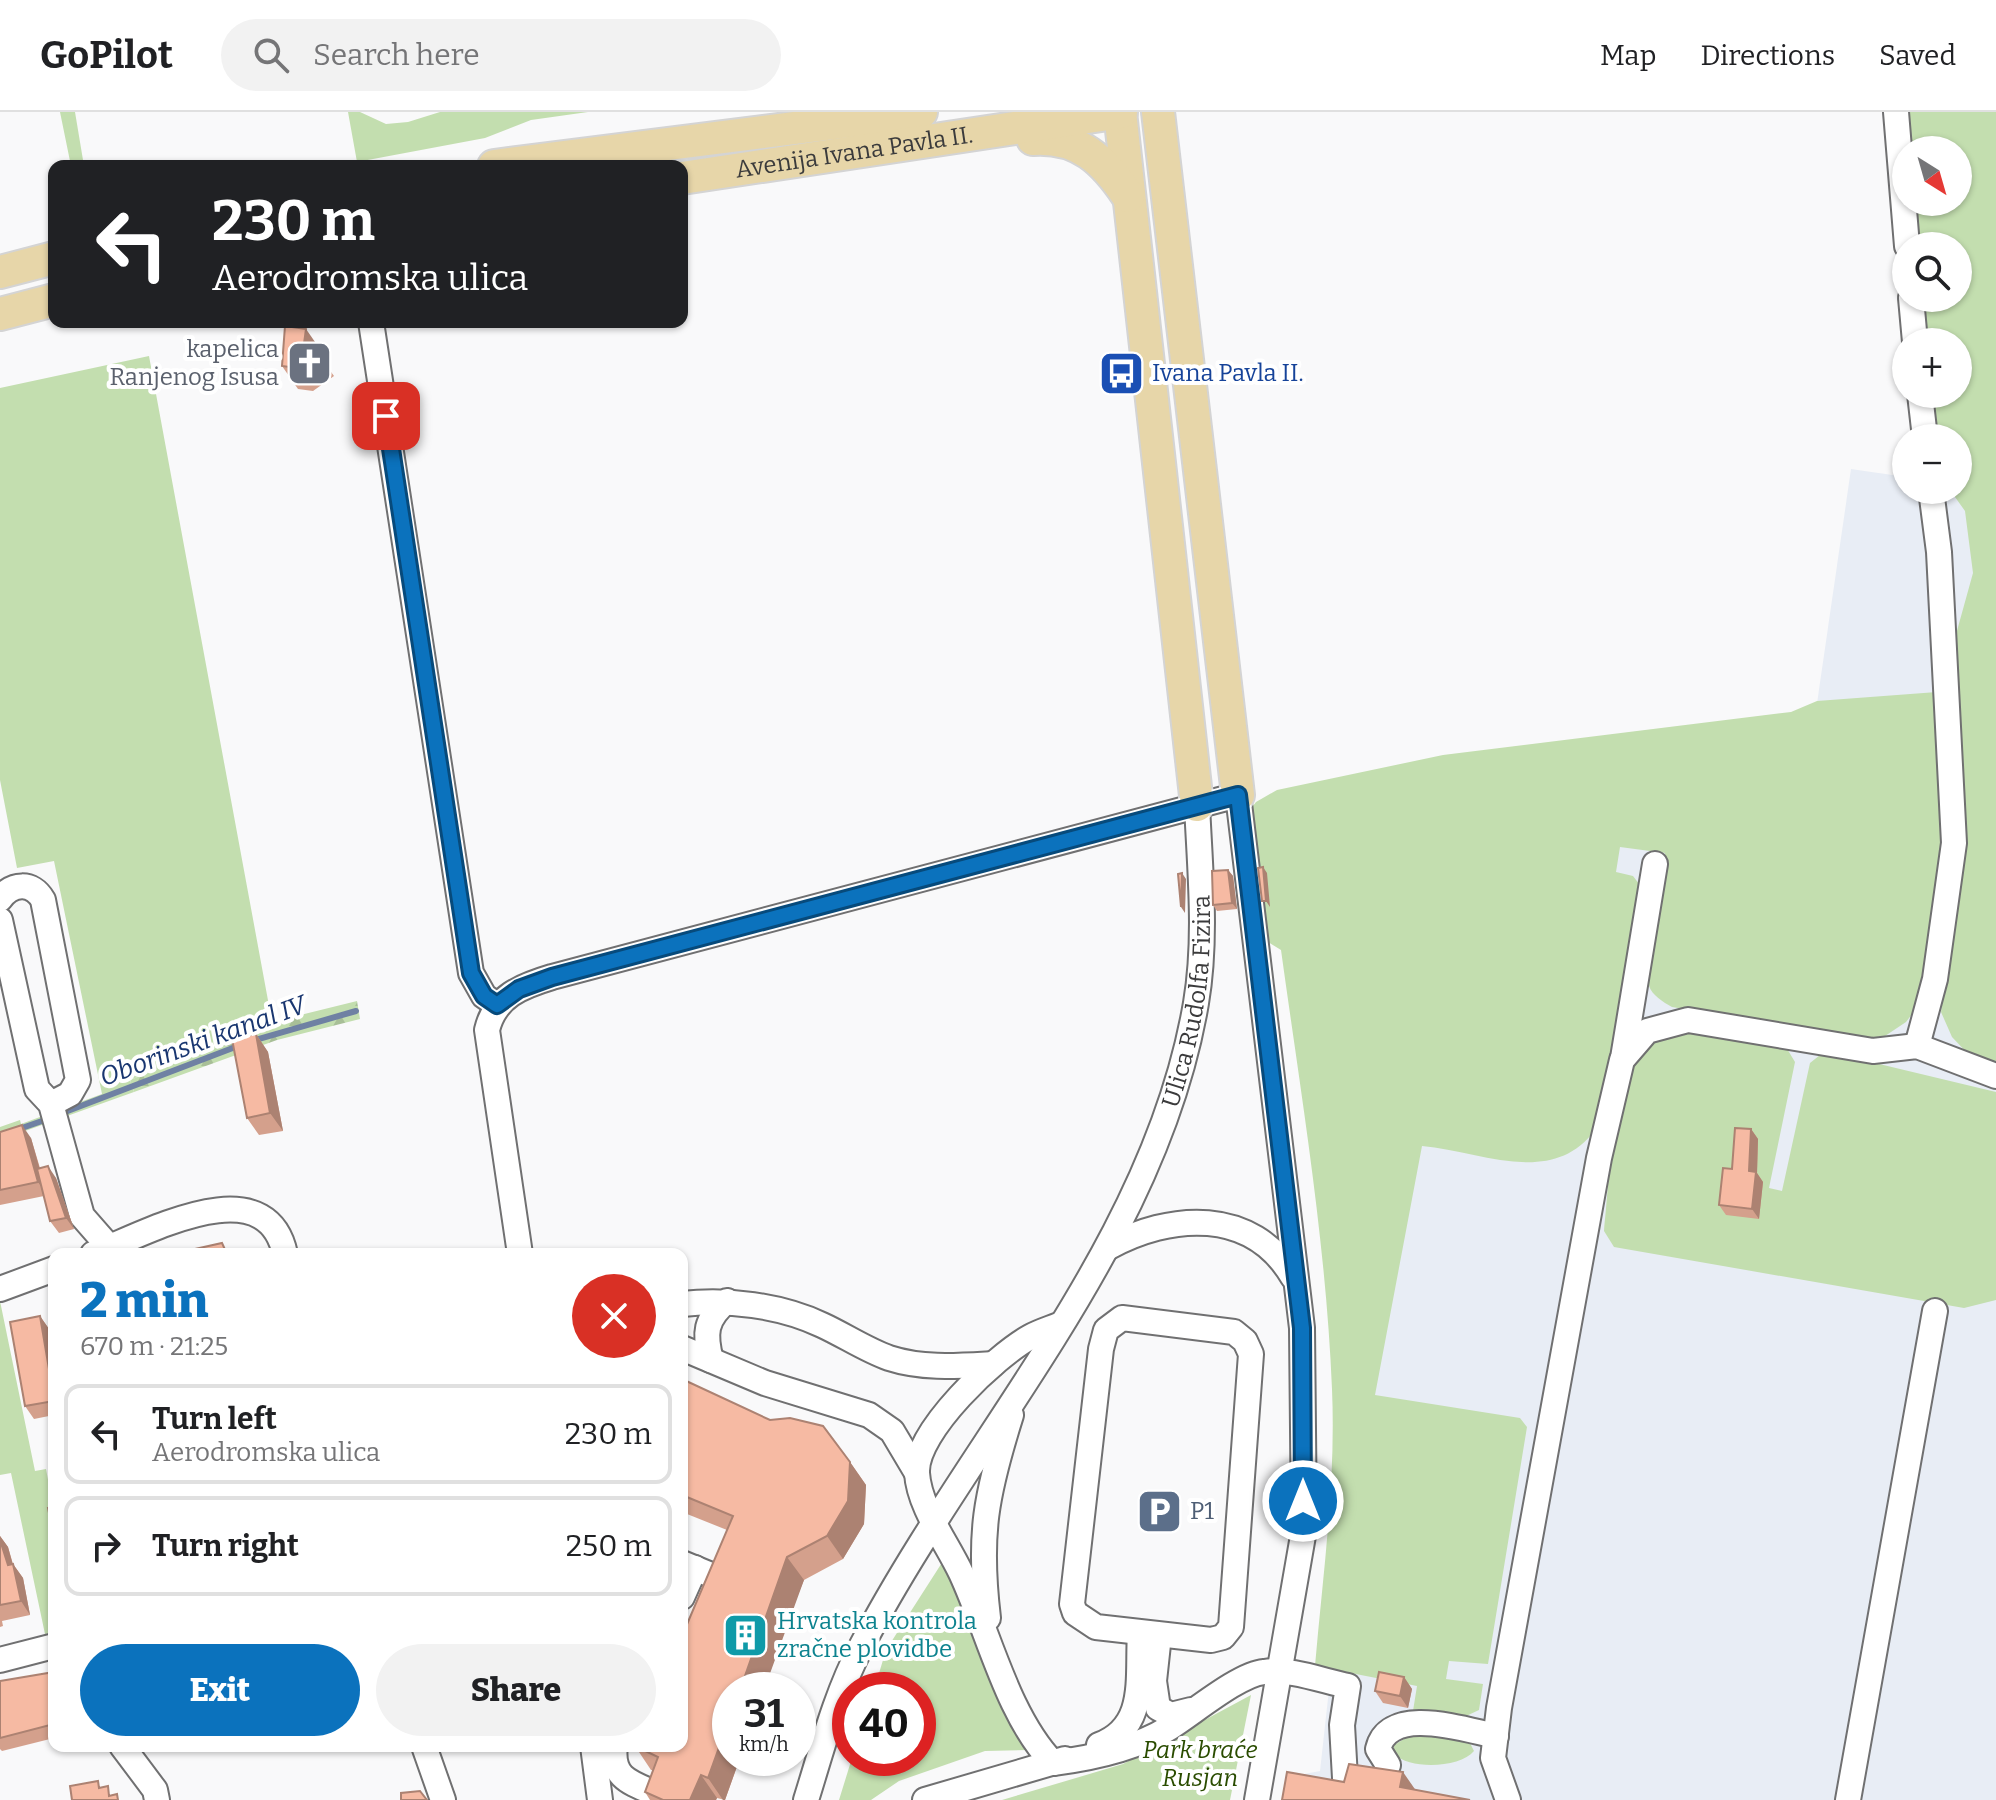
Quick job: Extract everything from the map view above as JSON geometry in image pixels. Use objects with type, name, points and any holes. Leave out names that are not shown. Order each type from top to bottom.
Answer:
[{"type":"main road","name":"Avenija Ivana Pavla II.","points":[[541,160],[921,112]]},
{"type":"main road","name":"Avenija Ivana Pavla II.","points":[[688,177],[1121,112]]},
{"type":"main road","name":"Ulica Rudolfa Fizira","points":[[1121,112],[1197,805]]},
{"type":"main road","points":[[1158,112],[1238,795]]},
{"type":"main road","points":[[963,138],[991,142],[1052,139],[1076,144],[1102,162],[1130,200]]},
{"type":"main road","points":[[0,272],[48,260]]},
{"type":"main road","points":[[0,314],[48,302]]},
{"type":"street","points":[[1896,112],[1906,232]]},
{"type":"street","points":[[372,328],[471,973],[484,996],[497,1005]]},
{"type":"street","points":[[1917,1046],[1935,979],[1954,843],[1939,552],[1933,504]]},
{"type":"street","points":[[519,1248],[488,1041],[491,1015],[497,1005],[519,989],[552,977],[1238,795],[1302,1328],[1304,1530],[1257,1800]]},
{"type":"street","name":"Ulica Rudolfa Fizira","points":[[806,1800],[859,1650],[934,1520],[1107,1248],[1155,1148],[1177,1083],[1196,1003],[1202,941],[1197,805]]},
{"type":"street","points":[[1508,1800],[1493,1758],[1496,1736],[1599,1158],[1622,1060],[1655,864]]},
{"type":"street","points":[[0,899],[10,890],[25,886],[33,888],[43,900],[78,1080],[70,1094],[51,1104]]},
{"type":"street","points":[[0,920],[37,1089],[51,1104],[82,1216],[99,1248]]},
{"type":"street","points":[[1622,1060],[1647,1031],[1688,1020],[1873,1051],[1917,1046],[1996,1076]]},
{"type":"street","points":[[109,1248],[202,1214],[233,1208],[266,1218],[279,1234],[283,1248]]},
{"type":"street","points":[[1107,1248],[1133,1234],[1173,1222],[1224,1225],[1271,1248],[1296,1283]]},
{"type":"street","points":[[0,1289],[48,1271]]},
{"type":"street","points":[[688,1304],[727,1301],[817,1323],[888,1358],[934,1367],[993,1364]]},
{"type":"street","points":[[711,1360],[706,1327],[712,1313],[727,1301]]},
{"type":"street","points":[[1848,1800],[1935,1311]]},
{"type":"street","points":[[1122,1318],[1234,1332],[1245,1341],[1251,1354],[1231,1627],[1223,1637],[1211,1640],[1140,1633],[1082,1622],[1072,1604],[1101,1349],[1106,1330],[1122,1318]]},
{"type":"street","points":[[917,1473],[923,1450],[937,1425],[993,1364],[1030,1337],[1059,1325]]},
{"type":"street","points":[[688,1350],[878,1420],[901,1443],[962,1576],[991,1650],[1038,1745],[1053,1763]]},
{"type":"street","points":[[991,1650],[981,1545],[984,1512],[1021,1386]]},
{"type":"street","points":[[688,1586],[698,1569]]},
{"type":"street","points":[[1140,1633],[1154,1681],[1158,1708],[1171,1715],[1196,1708]]},
{"type":"street","points":[[1053,1763],[1108,1742],[1129,1727],[1134,1713],[1140,1633]]},
{"type":"street","points":[[0,1660],[48,1648]]},
{"type":"street","points":[[925,1800],[1053,1763],[1134,1745],[1171,1727],[1196,1708],[1257,1673],[1279,1672],[1348,1686],[1342,1725],[1345,1778]]},
{"type":"street","points":[[1388,1765],[1378,1749],[1380,1739],[1397,1726],[1424,1722],[1496,1736]]},
{"type":"street","points":[[1270,1735],[1275,1766],[1270,1800]]},
{"type":"street","points":[[126,1752],[155,1790],[157,1800]]},
{"type":"street","points":[[426,1752],[443,1800]]},
{"type":"street","points":[[594,1752],[600,1800]]},
{"type":"street","points":[[614,1752],[613,1760],[623,1779],[652,1792]]},
{"type":"shaded area","points":[[1883,112],[1996,112],[1996,1800],[1284,1800],[1288,1777],[1320,1771],[1333,1653],[1344,1311],[1290,811],[1814,724],[1851,469],[1892,475],[1892,504],[1972,504],[1972,424],[1911,424],[1909,408],[1972,408],[1972,328],[1902,328],[1900,312],[1972,312],[1972,232],[1893,232]]},
{"type":"green space","points":[[60,112],[75,112],[83,160],[70,160]]},
{"type":"green space","points":[[348,112],[360,112],[386,124],[408,122],[440,112],[588,112],[531,120],[485,138],[357,160]]},
{"type":"green space","points":[[1906,112],[1996,112],[1996,1066],[1971,1057],[1952,1037],[1941,1012],[1959,891],[1955,638],[1973,573],[1965,511],[1960,504],[1972,504],[1972,424],[1935,424],[1933,408],[1972,408],[1972,328],[1926,328],[1924,312],[1972,312],[1972,232],[1918,232],[1916,216],[1972,216],[1972,136],[1909,136]]},
{"type":"green space","points":[[149,356],[272,1022],[174,1056],[175,1062],[130,1080],[134,1092],[0,1140],[0,1127],[20,1120],[21,1124],[102,1094],[54,861],[17,868],[0,780],[0,388]]},
{"type":"green space","points":[[1937,692],[1944,841],[1927,978],[1919,1005],[1906,1022],[1885,1036],[1863,1039],[1672,1007],[1653,992],[1647,975],[1648,941],[1665,853],[1620,847],[1616,872],[1633,876],[1643,889],[1595,1130],[1578,1148],[1558,1158],[1537,1162],[1514,1162],[1422,1146],[1375,1395],[1520,1418],[1527,1427],[1488,1664],[1449,1661],[1446,1679],[1483,1684],[1479,1710],[1464,1717],[1413,1711],[1417,1686],[1315,1666],[1332,1459],[1329,1334],[1312,1169],[1281,950],[1265,940],[1249,811],[1256,802],[1277,790],[1443,755],[1791,712],[1817,701]]},
{"type":"green space","points":[[357,1001],[360,1019],[277,1040],[134,1092],[130,1080],[175,1062],[174,1056],[272,1022]]},
{"type":"green space","points":[[1688,1031],[1786,1047],[1795,1062],[1769,1188],[1782,1191],[1810,1063],[1825,1051],[1996,1092],[1996,1300],[1964,1308],[1614,1247],[1604,1231],[1608,1183],[1616,1125],[1630,1071],[1642,1051],[1657,1037]]},
{"type":"green space","points":[[0,1301],[35,1471],[46,1469],[48,1480],[48,1633],[45,1634],[11,1473],[0,1475]]},
{"type":"green space","points":[[945,1558],[1030,1750],[985,1751],[936,1768],[936,1672],[879,1672],[886,1650]]},
{"type":"green space","name":"Park braće Rusjan","points":[[1251,1695],[1230,1800],[1002,1800],[1123,1764]]},
{"type":"green space","points":[[1428,1732],[1469,1741],[1474,1751],[1458,1761],[1435,1765],[1411,1763],[1394,1754],[1394,1745],[1409,1736]]},
{"type":"green space","points":[[846,1776],[913,1776],[899,1781],[871,1800],[839,1800]]},
{"type":"building","points":[[285,328],[306,329],[303,351],[318,353],[297,368],[282,366]]},
{"type":"building","points":[[1263,867],[1266,901],[1262,901],[1258,868]]},
{"type":"building","points":[[1228,870],[1232,903],[1213,905],[1212,871]]},
{"type":"building","points":[[1182,873],[1181,907],[1178,874]]},
{"type":"building","points":[[256,1034],[270,1113],[247,1118],[232,1039]]},
{"type":"building","points":[[22,1125],[38,1182],[0,1190],[0,1132]]},
{"type":"building","points":[[1735,1128],[1751,1129],[1749,1171],[1756,1172],[1752,1209],[1719,1205],[1723,1168],[1732,1169]]},
{"type":"building","points":[[48,1166],[66,1218],[50,1221],[37,1169]]},
{"type":"building","points":[[222,1243],[224,1248],[200,1248]]},
{"type":"building","points":[[40,1316],[48,1363],[48,1402],[25,1406],[10,1322]]},
{"type":"building","name":"Hrvatska kontrola zračne plovidbe","points":[[688,1382],[770,1420],[790,1418],[823,1426],[850,1462],[848,1501],[827,1536],[787,1557],[746,1672],[712,1672],[712,1767],[708,1778],[701,1775],[690,1800],[663,1800],[645,1792],[658,1757],[648,1752],[688,1752],[688,1622],[733,1516],[688,1497]]},
{"type":"building","points":[[0,1540],[8,1565],[13,1564],[21,1601],[0,1605]]},
{"type":"building","points":[[1379,1672],[1404,1677],[1400,1696],[1375,1691]]},
{"type":"building","points":[[48,1673],[48,1726],[0,1738],[0,1681]]},
{"type":"building","points":[[1349,1764],[1403,1772],[1400,1787],[1470,1800],[1282,1800],[1287,1772],[1344,1782]]},
{"type":"building","points":[[98,1781],[99,1788],[108,1786],[109,1796],[117,1794],[118,1800],[72,1800],[70,1786]]},
{"type":"building","points":[[420,1791],[427,1800],[401,1800],[401,1793]]},
{"type":"waterway","name":"Oborinski kanal IV","points":[[252,1041],[356,1011]]},
{"type":"waterway","name":"Oborinski kanal IV","points":[[65,1112],[238,1046]]},
{"type":"waterway","name":"Oborinski kanal IV","points":[[19,1129],[42,1121]]},
{"type":"place","name":"kapelica Ranjenog Isusa","points":[[310,363]]},
{"type":"place","name":"Ivana Pavla II.","points":[[1121,373]]},
{"type":"place","name":"P1","points":[[1159,1511]]},
{"type":"place","name":"Hrvatska kontrola zračne plovidbe","points":[[746,1635]]},
{"type":"route","points":[[386,416],[471,973],[484,996],[497,1005],[519,989],[552,977],[1238,795],[1302,1328],[1303,1501]]}]
